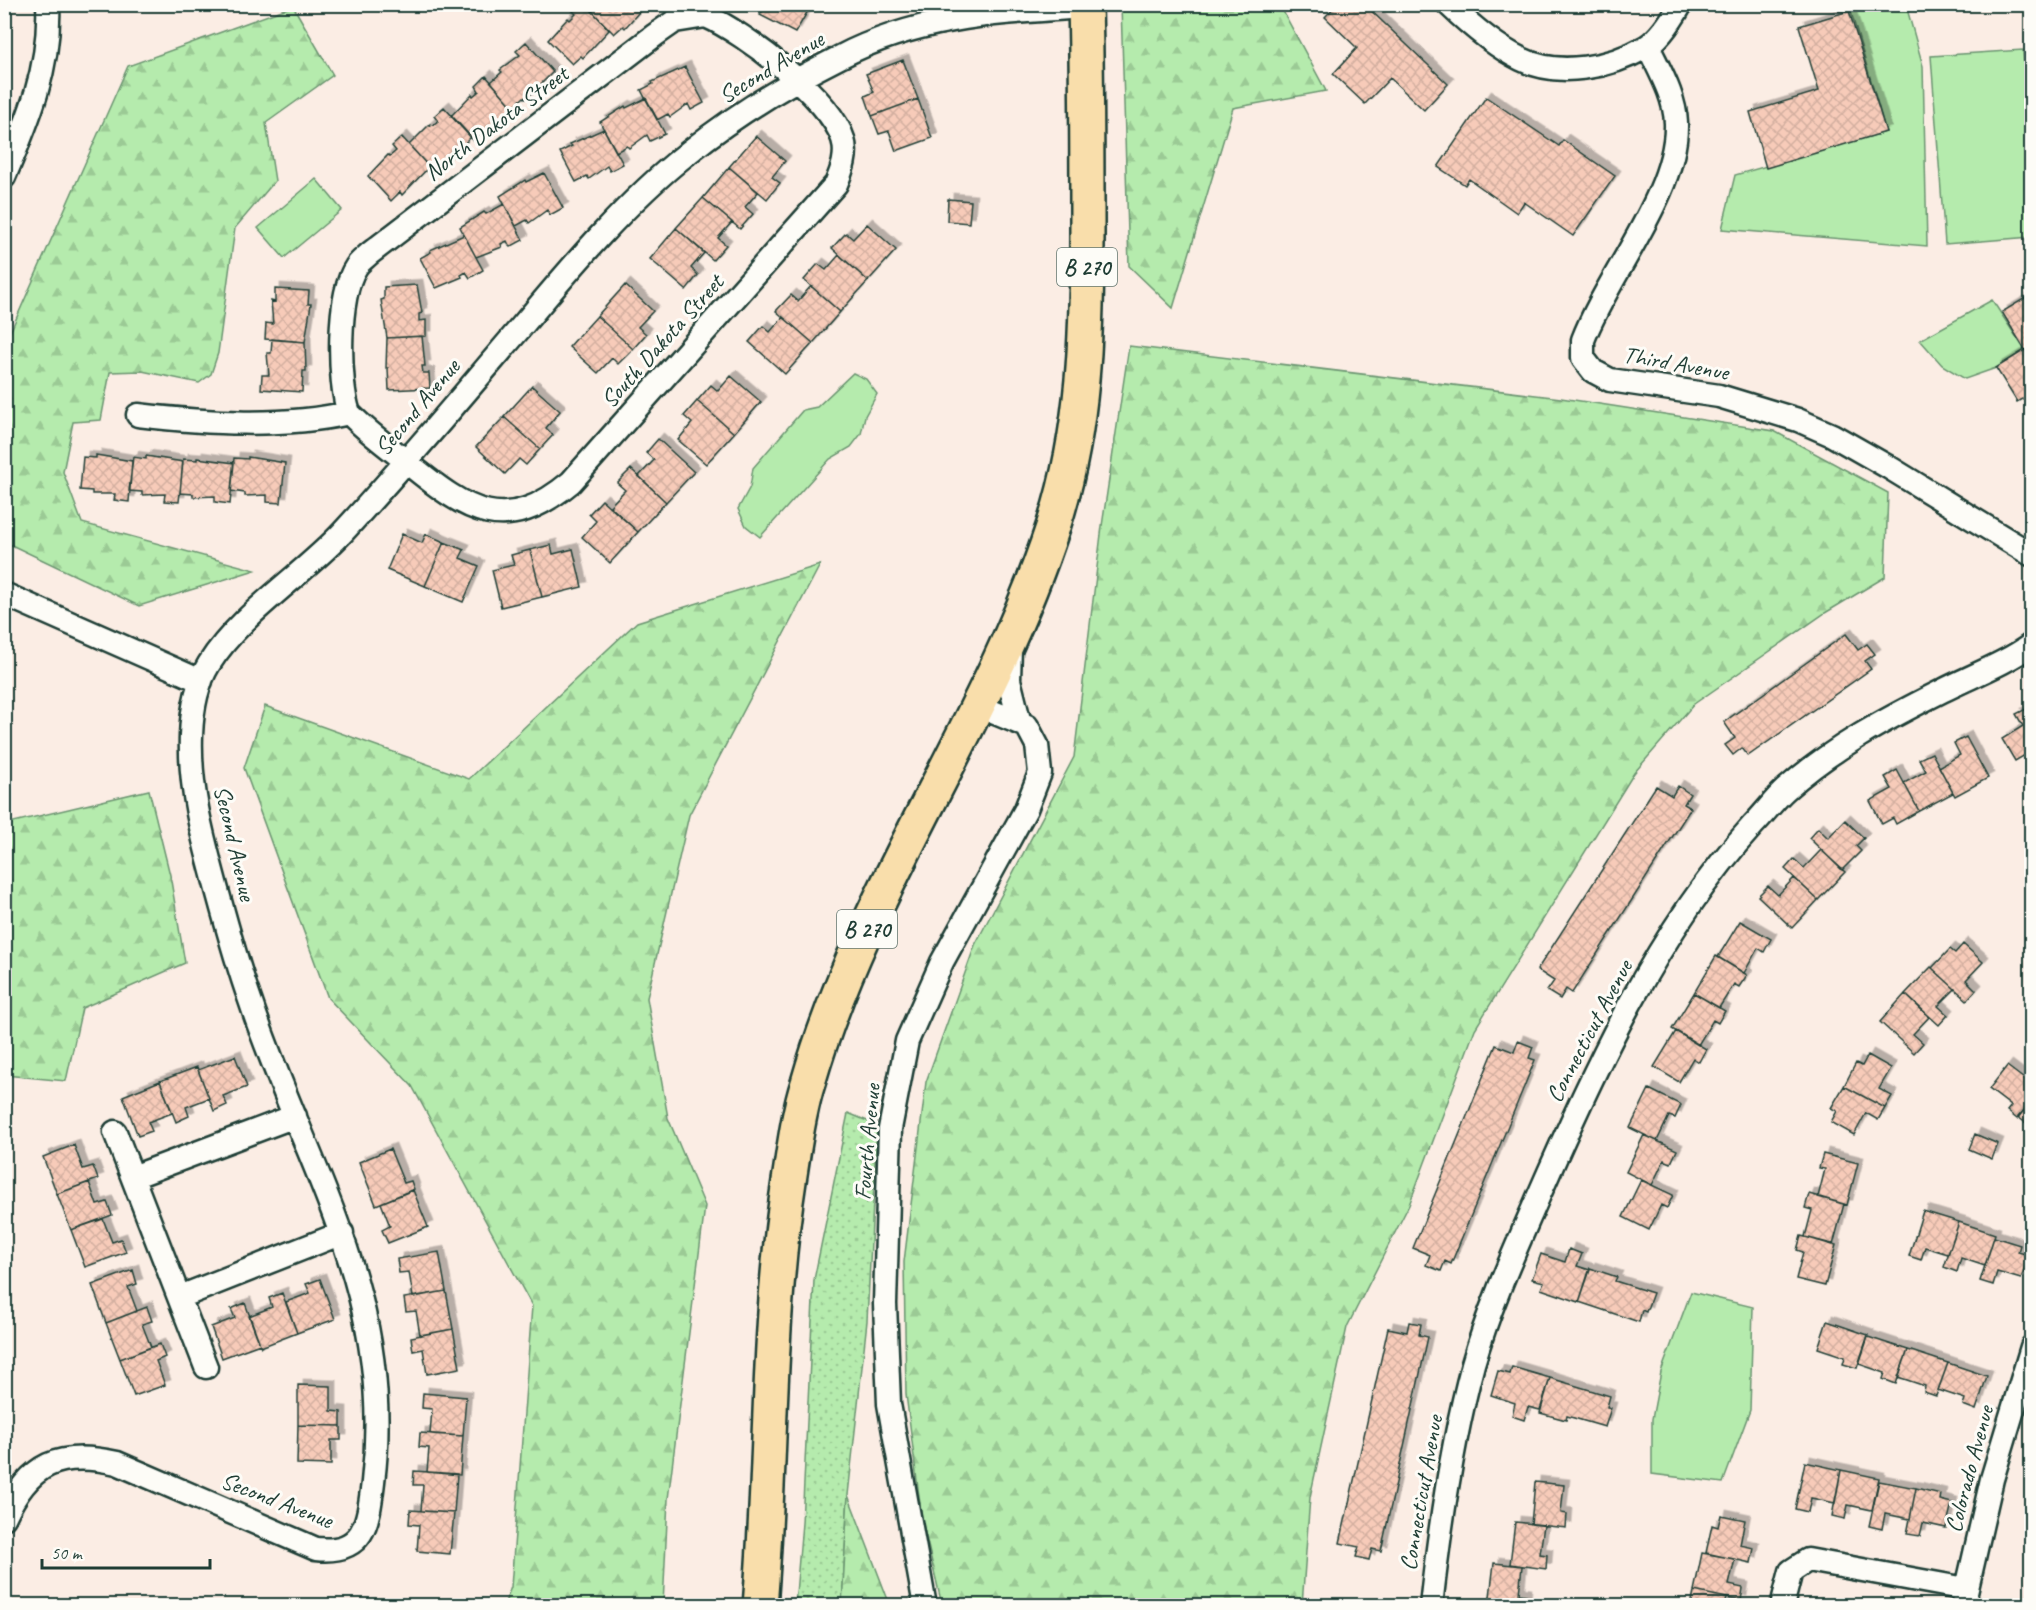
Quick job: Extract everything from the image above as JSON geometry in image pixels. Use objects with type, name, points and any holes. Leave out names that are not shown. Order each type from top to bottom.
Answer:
[{"type":"main road","name":"B 270","points":[[760,1605],[772,1329],[779,1247],[807,1085],[862,941],[1010,638],[1053,526],[1072,460],[1083,385],[1087,304],[1085,6]]},
{"type":"street","points":[[4,177],[40,87],[49,37],[48,4]]},
{"type":"street","points":[[1448,4],[1486,38],[1523,60],[1557,68],[1583,68],[1611,62],[1648,46],[1673,18],[1681,4]]},
{"type":"street","name":"Second Avenue","points":[[4,1518],[28,1478],[46,1465],[68,1457],[95,1458],[117,1463],[316,1549],[333,1551],[349,1547],[364,1528],[370,1504],[378,1424],[370,1338],[358,1281],[342,1233],[249,1000],[196,812],[191,771],[191,733],[201,681],[209,664],[244,622],[323,554],[407,462],[555,287],[648,188],[689,152],[724,126],[860,46],[924,25],[961,16],[1085,6]]},
{"type":"street","name":"North Dakota Street","points":[[350,413],[343,393],[341,369],[348,287],[356,268],[369,254],[655,34],[675,21],[706,16],[724,24],[797,81]]},
{"type":"street","name":"Third Avenue","points":[[1648,46],[1669,90],[1676,121],[1674,154],[1663,186],[1586,332],[1583,358],[1593,371],[1610,380],[1719,396],[1798,420],[1832,435],[1890,468],[2031,555]]},
{"type":"street","name":"South Dakota Street","points":[[407,462],[446,494],[473,509],[492,513],[535,508],[571,482],[836,184],[844,165],[843,139],[822,106],[797,81]]},
{"type":"street","points":[[138,415],[261,421],[328,417],[350,413],[407,462]]},
{"type":"street","points":[[4,594],[201,681]]},
{"type":"street","name":"Fourth Avenue","points":[[925,1605],[889,1404],[885,1304],[890,1129],[907,1041],[942,962],[1026,809],[1040,773],[1040,759],[1034,735],[1019,720],[1009,680],[1010,638]]},
{"type":"street","name":"Connecticut Avenue","points":[[1431,1605],[1437,1549],[1460,1422],[1473,1364],[1491,1310],[1573,1119],[1612,1039],[1691,904],[1724,856],[1783,792],[1815,766],[1850,740],[1894,715],[2012,656],[2031,644]]},
{"type":"street","points":[[976,705],[1019,720]]},
{"type":"street","points":[[133,1177],[295,1116]]},
{"type":"street","points":[[115,1132],[206,1366]]},
{"type":"street","points":[[180,1297],[342,1233]]},
{"type":"street","name":"Colorado Avenue","points":[[1965,1597],[1992,1479],[2031,1347]]},
{"type":"street","points":[[1782,1605],[1791,1571],[1808,1560],[1965,1597]]},
{"type":"green space","points":[[1121,5],[1285,5],[1284,13],[1326,91],[1233,108],[1173,308],[1129,266]]},
{"type":"green space","points":[[1849,5],[1906,5],[1923,66],[1927,246],[1722,229],[1735,175],[1886,132]]},
{"type":"green space","points":[[293,6],[333,75],[266,123],[275,181],[235,228],[218,353],[211,374],[199,383],[142,371],[110,372],[101,420],[73,422],[63,472],[82,523],[255,570],[139,606],[5,542],[5,344],[128,66]]},
{"type":"green space","points":[[2023,50],[2031,169],[2031,237],[1945,244],[1931,56]]},
{"type":"green space","points":[[316,179],[342,210],[284,258],[258,228]]},
{"type":"green space","points":[[1992,300],[2025,350],[1996,368],[1965,379],[1942,365],[1920,340]]},
{"type":"green space","points":[[1129,346],[1561,398],[1774,431],[1888,493],[1885,577],[1825,613],[1694,704],[1634,773],[1475,1029],[1409,1205],[1347,1327],[1310,1497],[1302,1605],[942,1605],[922,1520],[906,1394],[904,1262],[926,1082],[975,945],[1074,757],[1102,526]]},
{"type":"green space","points":[[853,373],[866,379],[877,394],[865,416],[861,434],[851,447],[830,459],[760,537],[746,526],[738,509],[750,487],[753,468],[803,410],[817,407]]},
{"type":"green space","points":[[820,565],[689,815],[647,998],[668,1118],[705,1206],[668,1499],[663,1605],[504,1605],[511,1587],[532,1306],[412,1086],[328,998],[244,768],[265,706],[469,779],[637,622]]},
{"type":"green space","points":[[149,790],[170,875],[185,963],[82,1008],[66,1081],[5,1075],[5,824]]},
{"type":"green space","points":[[848,1113],[877,1125],[867,1321],[848,1495],[842,1605],[795,1606],[802,1523],[814,1280]]},
{"type":"green space","points":[[1691,1292],[1753,1307],[1750,1410],[1723,1483],[1652,1474],[1652,1419],[1661,1372]]},
{"type":"green space","points":[[848,1495],[890,1605],[842,1605]]},
{"type":"building","points":[[578,4],[586,4],[609,30],[583,58],[581,56],[572,64],[548,40],[568,18],[570,20],[576,14],[572,10]]},
{"type":"building","points":[[596,4],[646,4],[625,28],[623,26],[614,34],[590,9]]},
{"type":"building","points":[[753,4],[812,4],[795,33],[760,15],[762,12]]},
{"type":"building","points":[[1337,4],[1364,4],[1448,84],[1424,110],[1390,78],[1365,104],[1333,74],[1357,48],[1325,17]]},
{"type":"building","points":[[1849,11],[1886,132],[1766,168],[1750,112],[1819,91],[1799,26]]},
{"type":"building","points":[[526,42],[553,72],[526,99],[524,97],[513,107],[491,82],[502,72],[500,70],[520,55],[516,51]]},
{"type":"building","points":[[903,60],[918,99],[872,116],[865,96],[874,92],[866,74]]},
{"type":"building","points":[[685,67],[704,103],[691,110],[688,104],[670,117],[668,114],[657,120],[641,90],[653,84],[652,82]]},
{"type":"building","points":[[486,76],[513,107],[485,135],[483,133],[474,141],[451,116],[472,94],[473,96],[479,91],[476,86]]},
{"type":"building","points":[[1486,97],[1559,146],[1563,140],[1615,176],[1573,236],[1524,202],[1517,213],[1469,179],[1465,185],[1438,167]]},
{"type":"building","points":[[646,98],[665,134],[650,141],[647,135],[629,148],[627,146],[616,152],[600,122],[625,106],[626,108]]},
{"type":"building","points":[[918,99],[932,138],[896,151],[889,131],[879,134],[872,116]]},
{"type":"building","points":[[444,107],[471,137],[443,165],[441,162],[432,170],[409,145],[430,124],[431,126],[438,121],[434,116]]},
{"type":"building","points":[[604,129],[623,164],[610,171],[607,166],[589,179],[587,176],[576,182],[560,152],[572,146],[570,144]]},
{"type":"building","points":[[756,136],[785,161],[772,177],[780,183],[767,199],[729,167]]},
{"type":"building","points":[[402,137],[429,167],[402,195],[400,192],[391,201],[368,176],[388,155],[396,151],[392,146]]},
{"type":"building","points":[[729,167],[758,192],[745,207],[753,214],[740,229],[703,198]]},
{"type":"building","points":[[544,173],[563,208],[550,215],[547,210],[529,223],[527,220],[516,226],[500,196],[525,180],[526,182]]},
{"type":"building","points":[[703,198],[732,222],[718,238],[726,245],[713,260],[676,228]]},
{"type":"building","points":[[948,199],[971,201],[969,223],[947,221]]},
{"type":"building","points":[[504,204],[523,240],[510,247],[507,241],[501,244],[502,247],[476,257],[460,227],[484,212],[486,214]]},
{"type":"building","points":[[867,224],[896,250],[868,281],[832,248],[846,233],[853,239]]},
{"type":"building","points":[[676,228],[704,253],[691,268],[698,275],[686,290],[650,259]]},
{"type":"building","points":[[464,235],[483,270],[470,278],[466,272],[461,275],[462,277],[436,288],[420,258],[431,252],[430,250]]},
{"type":"building","points":[[839,255],[868,281],[840,312],[804,280],[818,264],[826,270]]},
{"type":"building","points":[[417,285],[422,313],[419,314],[419,321],[426,320],[426,336],[387,338],[381,300],[384,299],[384,287]]},
{"type":"building","points":[[625,285],[653,311],[638,327],[646,334],[633,349],[597,316]]},
{"type":"building","points":[[811,286],[840,312],[813,343],[776,311],[791,295],[798,301]]},
{"type":"building","points":[[275,289],[309,291],[308,304],[311,304],[305,342],[265,339],[266,323],[273,324],[271,301],[275,302]]},
{"type":"building","points":[[2032,294],[2032,393],[2017,402],[1996,368],[2025,350],[2002,312]]},
{"type":"building","points":[[597,316],[633,349],[618,364],[612,358],[598,373],[569,347]]},
{"type":"building","points":[[783,317],[813,343],[785,374],[749,342],[763,326],[770,332]]},
{"type":"building","points":[[422,336],[425,366],[422,366],[423,373],[429,373],[430,388],[389,390],[388,368],[386,368],[387,338]]},
{"type":"building","points":[[272,339],[305,342],[306,371],[303,371],[302,392],[261,389],[262,375],[269,375],[267,353],[271,353]]},
{"type":"building","points":[[731,376],[761,402],[734,433],[697,401],[711,385],[718,391]]},
{"type":"building","points":[[532,386],[560,411],[546,428],[553,435],[540,449],[504,417]]},
{"type":"building","points":[[697,401],[734,433],[706,464],[678,440],[692,423],[684,416]]},
{"type":"building","points":[[504,417],[540,449],[526,465],[519,459],[505,474],[476,447]]},
{"type":"building","points":[[658,439],[694,472],[666,502],[639,476],[654,460],[646,453]]},
{"type":"building","points":[[96,455],[132,461],[129,502],[114,500],[115,494],[92,494],[92,491],[80,490],[83,457],[96,458]]},
{"type":"building","points":[[146,456],[183,462],[179,502],[164,501],[165,494],[142,495],[142,492],[129,491],[133,457],[146,459]]},
{"type":"building","points":[[248,457],[285,463],[281,503],[267,502],[267,495],[245,496],[245,493],[231,491],[234,458],[248,459]]},
{"type":"building","points":[[197,458],[234,463],[230,504],[215,502],[215,496],[193,497],[193,494],[180,493],[183,459],[197,460]]},
{"type":"building","points":[[631,469],[666,502],[638,532],[610,506],[625,490],[617,483]]},
{"type":"building","points":[[602,500],[638,532],[610,563],[582,537],[596,521],[589,514]]},
{"type":"building","points":[[402,534],[422,543],[426,534],[444,542],[425,586],[387,570]]},
{"type":"building","points":[[444,542],[464,550],[460,558],[479,566],[463,602],[425,586]]},
{"type":"building","points":[[551,545],[553,554],[573,549],[582,587],[542,597],[530,550]]},
{"type":"building","points":[[530,550],[542,597],[501,607],[492,570],[514,565],[511,555]]},
{"type":"building","points":[[1846,634],[1858,650],[1867,644],[1875,654],[1865,661],[1871,669],[1748,756],[1742,748],[1733,755],[1725,745],[1735,738],[1724,722]]},
{"type":"building","points":[[2028,708],[2032,714],[2032,759],[2028,761],[2025,755],[2015,761],[2002,739],[2023,726],[2016,714]]},
{"type":"building","points":[[1966,737],[1988,778],[1955,796],[1939,767],[1960,755],[1954,743]]},
{"type":"building","points":[[1932,753],[1953,793],[1919,811],[1904,783],[1926,771],[1919,759]]},
{"type":"building","points":[[1897,770],[1919,811],[1896,824],[1893,818],[1882,824],[1870,801],[1892,789],[1885,777]]},
{"type":"building","points":[[1656,786],[1672,796],[1678,786],[1690,794],[1684,804],[1691,808],[1572,993],[1566,989],[1560,999],[1547,991],[1554,981],[1537,970]]},
{"type":"building","points":[[1845,820],[1864,838],[1856,846],[1861,851],[1842,870],[1809,838],[1818,828],[1828,838]]},
{"type":"building","points":[[1821,850],[1845,872],[1818,900],[1785,869],[1794,859],[1804,868]]},
{"type":"building","points":[[1794,878],[1818,900],[1792,928],[1758,896],[1768,886],[1778,895]]},
{"type":"building","points":[[1740,921],[1771,939],[1764,952],[1758,948],[1744,973],[1718,957]]},
{"type":"building","points":[[1963,944],[1983,962],[1966,980],[1976,990],[1967,1000],[1932,968],[1950,949],[1955,953]]},
{"type":"building","points":[[1716,956],[1747,975],[1739,987],[1734,984],[1719,1008],[1694,993]]},
{"type":"building","points":[[1931,967],[1955,989],[1938,1006],[1948,1015],[1939,1025],[1905,994]]},
{"type":"building","points":[[1694,993],[1725,1011],[1718,1023],[1713,1020],[1698,1045],[1672,1029]]},
{"type":"building","points":[[1905,994],[1929,1017],[1913,1034],[1923,1043],[1914,1053],[1880,1022]]},
{"type":"building","points":[[1676,1031],[1706,1049],[1699,1062],[1693,1058],[1679,1082],[1654,1067]]},
{"type":"building","points":[[1518,1041],[1533,1047],[1529,1058],[1535,1060],[1451,1264],[1445,1261],[1441,1271],[1426,1265],[1430,1255],[1413,1248],[1496,1045],[1514,1052]]},
{"type":"building","points":[[1868,1055],[1891,1068],[1879,1089],[1892,1096],[1885,1108],[1844,1086],[1856,1063],[1862,1066]]},
{"type":"building","points":[[235,1056],[247,1087],[223,1096],[227,1105],[214,1111],[198,1070]]},
{"type":"building","points":[[2007,1066],[2032,1085],[2032,1101],[2017,1119],[2007,1111],[2011,1106],[1989,1089]]},
{"type":"building","points":[[197,1067],[209,1098],[186,1107],[189,1116],[176,1122],[160,1081]]},
{"type":"building","points":[[160,1081],[172,1113],[148,1122],[152,1131],[138,1136],[123,1096]]},
{"type":"building","points":[[1844,1086],[1885,1108],[1878,1120],[1866,1113],[1854,1135],[1831,1122],[1837,1111],[1831,1108]]},
{"type":"building","points":[[1649,1089],[1681,1105],[1675,1118],[1669,1116],[1657,1141],[1630,1128]]},
{"type":"building","points":[[2032,1101],[2032,1128],[2018,1117]]},
{"type":"building","points":[[1975,1134],[1998,1144],[1992,1159],[1969,1149]]},
{"type":"building","points":[[1644,1135],[1677,1150],[1671,1163],[1664,1160],[1652,1185],[1626,1172]]},
{"type":"building","points":[[74,1145],[83,1169],[93,1166],[98,1179],[57,1194],[43,1157]]},
{"type":"building","points":[[390,1149],[404,1183],[411,1181],[414,1189],[376,1205],[359,1162]]},
{"type":"building","points":[[1823,1154],[1858,1163],[1847,1205],[1818,1197],[1825,1169],[1819,1168]]},
{"type":"building","points":[[1641,1180],[1673,1195],[1667,1208],[1661,1205],[1649,1230],[1623,1217]]},
{"type":"building","points":[[89,1182],[97,1205],[107,1202],[112,1215],[71,1230],[57,1194]]},
{"type":"building","points":[[413,1190],[428,1227],[388,1243],[382,1230],[390,1226],[381,1203]]},
{"type":"building","points":[[1809,1194],[1844,1204],[1833,1245],[1805,1237],[1812,1210],[1805,1208]]},
{"type":"building","points":[[1923,1211],[1959,1222],[1948,1254],[1925,1247],[1921,1260],[1909,1256]]},
{"type":"building","points":[[103,1219],[112,1242],[121,1239],[126,1252],[85,1267],[71,1230]]},
{"type":"building","points":[[1959,1222],[1995,1234],[1985,1266],[1961,1258],[1957,1272],[1944,1267]]},
{"type":"building","points":[[1801,1236],[1836,1245],[1825,1286],[1796,1279],[1803,1252],[1797,1250]]},
{"type":"building","points":[[1994,1237],[2020,1245],[2018,1252],[2029,1255],[2021,1279],[1997,1272],[1993,1285],[1980,1281]]},
{"type":"building","points":[[1569,1249],[1582,1254],[1577,1266],[1590,1270],[1579,1302],[1541,1289],[1544,1282],[1532,1279],[1541,1254],[1565,1262]]},
{"type":"building","points":[[439,1252],[446,1291],[413,1297],[409,1272],[399,1273],[397,1259]]},
{"type":"building","points":[[1590,1268],[1617,1277],[1615,1281],[1653,1293],[1646,1312],[1642,1310],[1639,1322],[1579,1302]]},
{"type":"building","points":[[133,1270],[137,1284],[128,1287],[137,1311],[106,1323],[92,1285]]},
{"type":"building","points":[[320,1279],[335,1319],[297,1333],[286,1302],[310,1293],[306,1284]]},
{"type":"building","points":[[446,1291],[453,1329],[420,1335],[416,1311],[406,1312],[404,1298]]},
{"type":"building","points":[[282,1293],[297,1333],[261,1347],[249,1316],[272,1307],[269,1298]]},
{"type":"building","points":[[245,1303],[260,1344],[222,1358],[211,1327],[235,1318],[231,1309]]},
{"type":"building","points":[[147,1307],[152,1321],[142,1324],[151,1347],[120,1359],[106,1323]]},
{"type":"building","points":[[1827,1321],[1868,1335],[1857,1368],[1843,1364],[1845,1357],[1818,1348]]},
{"type":"building","points":[[1409,1322],[1421,1324],[1419,1335],[1428,1337],[1381,1551],[1372,1549],[1369,1560],[1356,1557],[1359,1547],[1340,1543],[1388,1328],[1407,1332]]},
{"type":"building","points":[[453,1329],[460,1368],[427,1374],[423,1349],[413,1351],[411,1337]]},
{"type":"building","points":[[1868,1337],[1908,1350],[1896,1384],[1883,1379],[1885,1373],[1859,1364]]},
{"type":"building","points":[[160,1344],[165,1357],[156,1361],[165,1385],[134,1396],[120,1359]]},
{"type":"building","points":[[1908,1350],[1948,1363],[1936,1396],[1924,1392],[1925,1386],[1898,1377]]},
{"type":"building","points":[[1948,1363],[1987,1376],[1976,1410],[1963,1405],[1965,1399],[1938,1390]]},
{"type":"building","points":[[1512,1367],[1550,1378],[1540,1410],[1528,1407],[1524,1420],[1512,1416],[1515,1403],[1491,1395],[1498,1371],[1510,1374]]},
{"type":"building","points":[[1550,1378],[1610,1396],[1607,1407],[1611,1408],[1605,1427],[1567,1416],[1566,1420],[1540,1413]]},
{"type":"building","points":[[298,1385],[331,1386],[331,1411],[341,1412],[341,1426],[298,1425]]},
{"type":"building","points":[[423,1393],[466,1397],[463,1436],[430,1434],[432,1409],[422,1408]]},
{"type":"building","points":[[298,1425],[341,1426],[341,1440],[331,1440],[331,1465],[297,1464]]},
{"type":"building","points":[[420,1433],[463,1436],[460,1475],[427,1472],[429,1448],[419,1447]]},
{"type":"building","points":[[1805,1462],[1841,1470],[1835,1503],[1811,1498],[1808,1512],[1795,1509]]},
{"type":"building","points":[[1841,1470],[1879,1478],[1872,1510],[1848,1505],[1845,1519],[1832,1516]]},
{"type":"building","points":[[414,1471],[457,1474],[454,1513],[421,1511],[423,1485],[413,1485]]},
{"type":"building","points":[[1879,1481],[1916,1488],[1910,1519],[1885,1514],[1882,1529],[1869,1526]]},
{"type":"building","points":[[1535,1482],[1564,1485],[1561,1513],[1567,1514],[1566,1528],[1531,1524]]},
{"type":"building","points":[[1916,1488],[1941,1494],[1940,1500],[1952,1503],[1946,1528],[1923,1523],[1920,1536],[1907,1534]]},
{"type":"building","points":[[410,1510],[454,1513],[450,1554],[417,1551],[419,1525],[409,1524]]},
{"type":"building","points":[[1721,1515],[1745,1520],[1740,1545],[1754,1548],[1751,1563],[1706,1553],[1712,1525],[1718,1527]]},
{"type":"building","points":[[1515,1522],[1544,1525],[1540,1554],[1547,1555],[1546,1569],[1510,1564]]},
{"type":"building","points":[[1702,1553],[1735,1559],[1729,1585],[1743,1588],[1741,1601],[1694,1591]]},
{"type":"building","points":[[1494,1563],[1522,1566],[1519,1594],[1526,1595],[1525,1606],[1489,1605]]},
{"type":"building","points":[[1694,1591],[1727,1598],[1725,1606],[1691,1606]]}]
